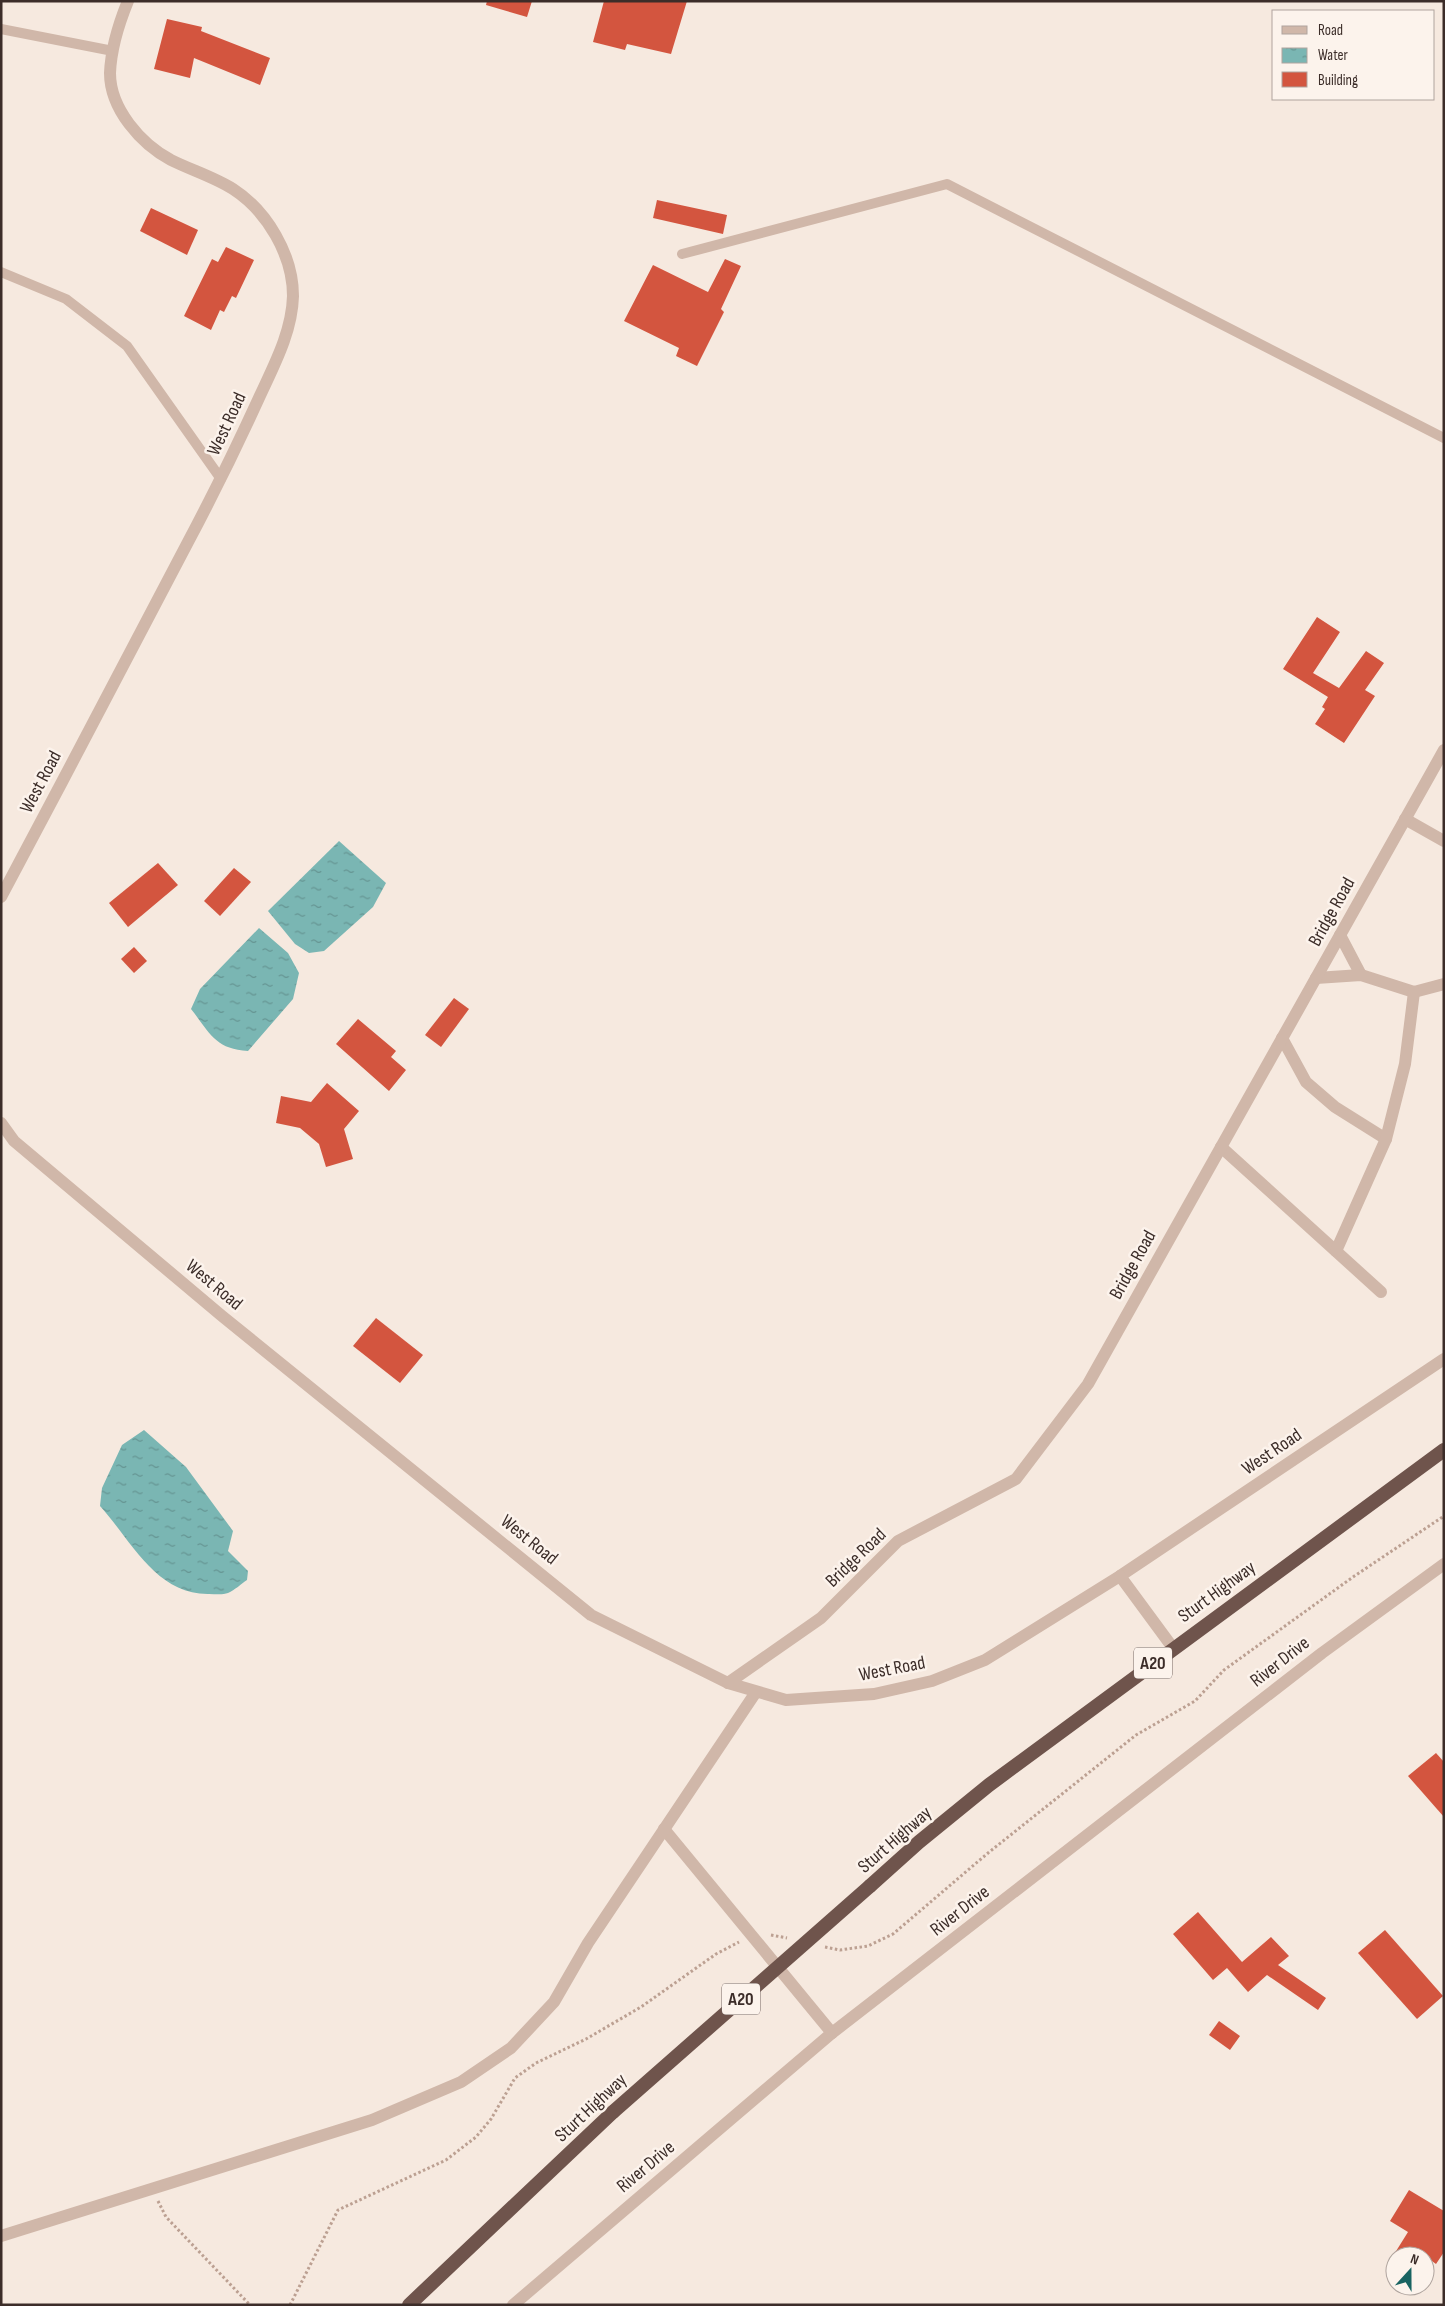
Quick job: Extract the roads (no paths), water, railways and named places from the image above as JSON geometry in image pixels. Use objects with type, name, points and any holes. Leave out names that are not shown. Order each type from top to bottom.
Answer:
[{"type":"highway","name":"Sturt Highway","points":[[409,2305],[613,2112],[919,1842],[1173,1648],[1444,1450]]},
{"type":"street","name":"West Road","points":[[1,897],[221,479],[281,350],[290,321],[293,294],[287,259],[274,232],[259,211],[234,189],[169,159],[146,143],[127,122],[118,102],[110,75],[113,51],[128,1]]},
{"type":"street","name":"Bridge Road","points":[[728,1683],[821,1618],[898,1541],[1016,1480],[1088,1384],[1444,750]]},
{"type":"street","points":[[1405,819],[1444,841]]},
{"type":"street","points":[[1340,935],[1361,975]]},
{"type":"street","points":[[1316,978],[1361,975],[1414,992],[1444,984]]},
{"type":"street","points":[[1336,1251],[1386,1139],[1405,1064],[1414,992]]},
{"type":"street","points":[[1282,1038],[1306,1082],[1334,1107],[1386,1139]]},
{"type":"street","name":"West Road","points":[[1,1123],[14,1141],[222,1316],[591,1614],[728,1683],[786,1700],[874,1694],[932,1681],[985,1660],[1120,1576],[1444,1359]]},
{"type":"street","points":[[1221,1146],[1380,1292]]},
{"type":"street","name":"River Drive","points":[[513,2305],[832,2033],[1322,1653],[1444,1564]]},
{"type":"street","points":[[1120,1576],[1173,1648]]},
{"type":"street","points":[[1,2236],[372,2120],[461,2082],[511,2048],[554,2002],[588,1943],[756,1692]]},
{"type":"street","points":[[664,1829],[832,2033]]},
{"type":"lane","points":[[1,29],[113,51]]},
{"type":"lane","points":[[682,254],[947,184],[1444,438]]},
{"type":"lane","points":[[1,272],[66,299],[127,346],[221,479]]},
{"type":"water","points":[[339,841],[386,883],[373,907],[324,951],[309,953],[295,944],[268,911]]},
{"type":"water","points":[[259,928],[288,953],[299,973],[293,999],[248,1051],[237,1050],[220,1043],[214,1038],[191,1009],[200,989]]},
{"type":"water","points":[[144,1430],[186,1467],[233,1531],[228,1551],[248,1571],[247,1580],[231,1592],[209,1594],[190,1592],[159,1576],[134,1549],[100,1506],[102,1488],[122,1445]]}]
